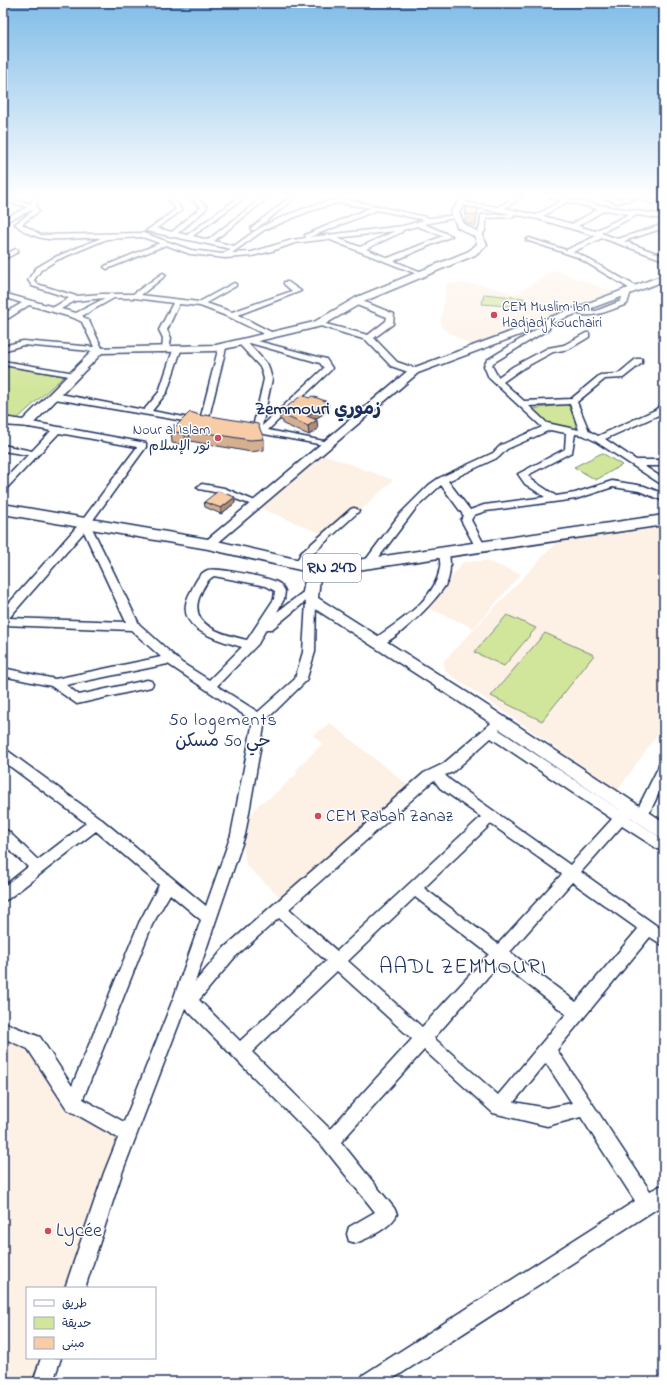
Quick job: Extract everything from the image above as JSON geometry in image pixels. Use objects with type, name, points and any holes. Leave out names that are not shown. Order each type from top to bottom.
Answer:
[{"type":"main road","points":[[3,421],[26,424],[99,350],[177,350],[222,348],[272,336],[318,324],[357,302],[451,262]]},
{"type":"main road","name":"RN 24D","points":[[3,509],[208,544],[307,566],[330,569],[664,520]]},
{"type":"street","points":[[51,262],[38,269],[31,280],[34,285],[73,297],[73,299]]},
{"type":"street","points":[[107,267],[120,262]]},
{"type":"street","points":[[389,262],[422,274]]},
{"type":"street","points":[[588,262],[631,290]]},
{"type":"street","points":[[36,274],[54,269]]},
{"type":"street","points":[[135,296],[163,274]]},
{"type":"street","points":[[208,544],[414,371],[664,278]]},
{"type":"street","points":[[232,315],[297,291],[286,284]]},
{"type":"street","points":[[201,304],[234,285]]},
{"type":"street","points":[[3,295],[77,316],[85,320],[99,350]]},
{"type":"street","points":[[77,316],[114,296]]},
{"type":"street","points":[[54,310],[73,299],[135,296],[177,301],[201,304],[232,315],[272,336]]},
{"type":"street","points":[[165,350],[167,338],[163,330],[177,301]]},
{"type":"street","points":[[6,316],[28,302]]},
{"type":"street","points":[[357,302],[391,316],[390,322],[369,338]]},
{"type":"street","points":[[547,322],[546,327],[490,362],[488,366],[492,376],[537,419],[549,427],[585,433],[598,439],[664,484]]},
{"type":"street","points":[[318,324],[369,338],[394,364],[414,371]]},
{"type":"street","points":[[498,382],[550,350],[566,347],[586,335]]},
{"type":"street","points":[[248,342],[265,367],[268,378],[259,431]]},
{"type":"street","points":[[248,342],[318,359],[327,365],[326,370],[259,431]]},
{"type":"street","points":[[3,349],[23,343],[99,350]]},
{"type":"street","points":[[55,396],[208,423],[222,348]]},
{"type":"street","points":[[147,412],[163,392],[177,350]]},
{"type":"street","points":[[522,404],[573,401],[603,377],[620,376],[639,361]]},
{"type":"street","points":[[3,363],[75,375]]},
{"type":"street","points":[[573,401],[585,433]]},
{"type":"street","points":[[598,439],[658,412],[664,406]]},
{"type":"street","points":[[3,617],[85,524],[143,445],[56,431],[26,424]]},
{"type":"street","points":[[234,427],[326,444]]},
{"type":"street","points":[[369,563],[387,538],[430,487],[496,454],[504,447],[549,427]]},
{"type":"street","points":[[3,487],[56,431]]},
{"type":"street","points":[[554,499],[528,482],[523,474],[570,450],[571,431]]},
{"type":"street","points":[[3,448],[35,454]]},
{"type":"street","points":[[635,463],[664,463]]},
{"type":"street","points":[[442,480],[469,516]]},
{"type":"street","points":[[480,546],[466,520],[471,513],[484,508],[576,496],[612,484],[642,488],[664,498]]},
{"type":"street","points":[[202,487],[221,490],[255,503]]},
{"type":"street","points":[[74,1287],[113,1173],[128,1134],[186,999],[208,917],[238,835],[260,719],[300,681],[309,652],[310,596],[305,554],[354,511]]},
{"type":"street","points":[[85,524],[134,626],[139,632],[171,658],[178,666],[260,719]]},
{"type":"street","points":[[378,643],[420,609],[433,595],[442,581],[447,562],[444,552]]},
{"type":"street","points":[[221,572],[269,583],[276,586],[280,591],[279,599],[250,645],[211,634],[202,629],[197,623],[192,612],[192,599],[204,577],[209,573],[221,572]]},
{"type":"street","points":[[310,596],[495,726],[630,814],[664,831]]},
{"type":"street","points":[[210,686],[278,616],[310,596]]},
{"type":"street","points":[[3,621],[134,626]]},
{"type":"street","points":[[3,672],[55,683],[171,658]]},
{"type":"street","points":[[55,683],[77,700],[147,684]]},
{"type":"street","points":[[186,999],[230,952],[424,782],[448,768],[495,726]]},
{"type":"street","points":[[3,754],[96,823],[208,917]]},
{"type":"street","points":[[436,774],[445,784],[664,939]]},
{"type":"street","points":[[330,1142],[571,873],[630,814],[662,776]]},
{"type":"street","points":[[630,814],[664,847]]},
{"type":"street","points":[[240,1052],[491,816]]},
{"type":"street","points":[[3,895],[96,823]]},
{"type":"street","points":[[3,836],[38,868]]},
{"type":"street","points":[[73,1104],[146,923],[168,883]]},
{"type":"street","points":[[414,888],[576,1012]]},
{"type":"street","points":[[279,909],[338,960],[499,1107],[547,1117],[584,1108]]},
{"type":"street","points":[[499,1107],[576,1012],[648,928]]},
{"type":"street","points":[[186,999],[330,1142],[388,1214],[356,1234]]},
{"type":"street","points":[[3,1030],[34,1043],[73,1104],[128,1134]]},
{"type":"street","points":[[546,1050],[648,1204]]},
{"type":"street","points":[[370,1382],[664,1193]]},
{"type":"street","points":[[43,1382],[51,1359]]},
{"type":"shaded area","name":"CEM Muslim ibn Hadjadj Kouchairi","points":[[555,270],[619,294],[475,348],[442,328],[441,322],[447,283],[479,284],[516,294]]},
{"type":"shaded area","points":[[317,452],[393,480],[358,513],[353,511],[325,535],[253,505]]},
{"type":"shaded area","points":[[664,526],[664,725],[618,790],[445,671],[444,661],[558,541]]},
{"type":"shaded area","points":[[486,561],[521,574],[474,628],[428,608],[463,562]]},
{"type":"shaded area","name":"CEM Rabah Zanaz","points":[[330,723],[414,790],[286,903],[246,865],[241,828],[260,803],[270,798],[298,773],[295,771],[322,744],[313,735]]},
{"type":"shaded area","name":"Lycée","points":[[3,1030],[34,1043],[73,1103],[128,1134],[75,1287],[26,1287],[26,1359],[51,1359],[43,1382],[3,1382]]},
{"type":"green space","points":[[484,294],[524,298],[523,307],[482,304]]},
{"type":"green space","points":[[3,366],[64,376],[16,420],[3,418]]},
{"type":"green space","points":[[568,404],[580,430],[548,424],[531,409]]},
{"type":"green space","points":[[602,453],[622,465],[596,480],[574,467]]},
{"type":"green space","points":[[507,615],[536,628],[504,666],[474,652]]},
{"type":"green space","points":[[545,633],[594,655],[542,721],[491,696]]},
{"type":"building","points":[[302,395],[309,398],[312,396],[328,402],[307,416],[317,420],[308,426],[283,415],[285,414],[280,412]]},
{"type":"building","points":[[190,412],[203,416],[205,415],[258,424],[264,439],[250,440],[189,430],[185,434],[171,431]]},
{"type":"building","points":[[218,491],[235,497],[221,508],[204,502]]},
{"type":"place","name":"CEM Muslim ibn Hadjadj Kouchairi","points":[[494,315]]},
{"type":"place","name":"Nour al Islam نور الإسلام","points":[[218,438]]},
{"type":"place","name":"CEM Rabah Zanaz","points":[[318,816]]},
{"type":"place","name":"Lycée","points":[[48,1231]]},
{"type":"district","name":"Zemmouri زموري","points":[[318,410]]},
{"type":"district","name":"50 logements حي 50 مسكن","points":[[223,731]]},
{"type":"district","name":"AADL ZEMMOURI","points":[[463,968]]}]
